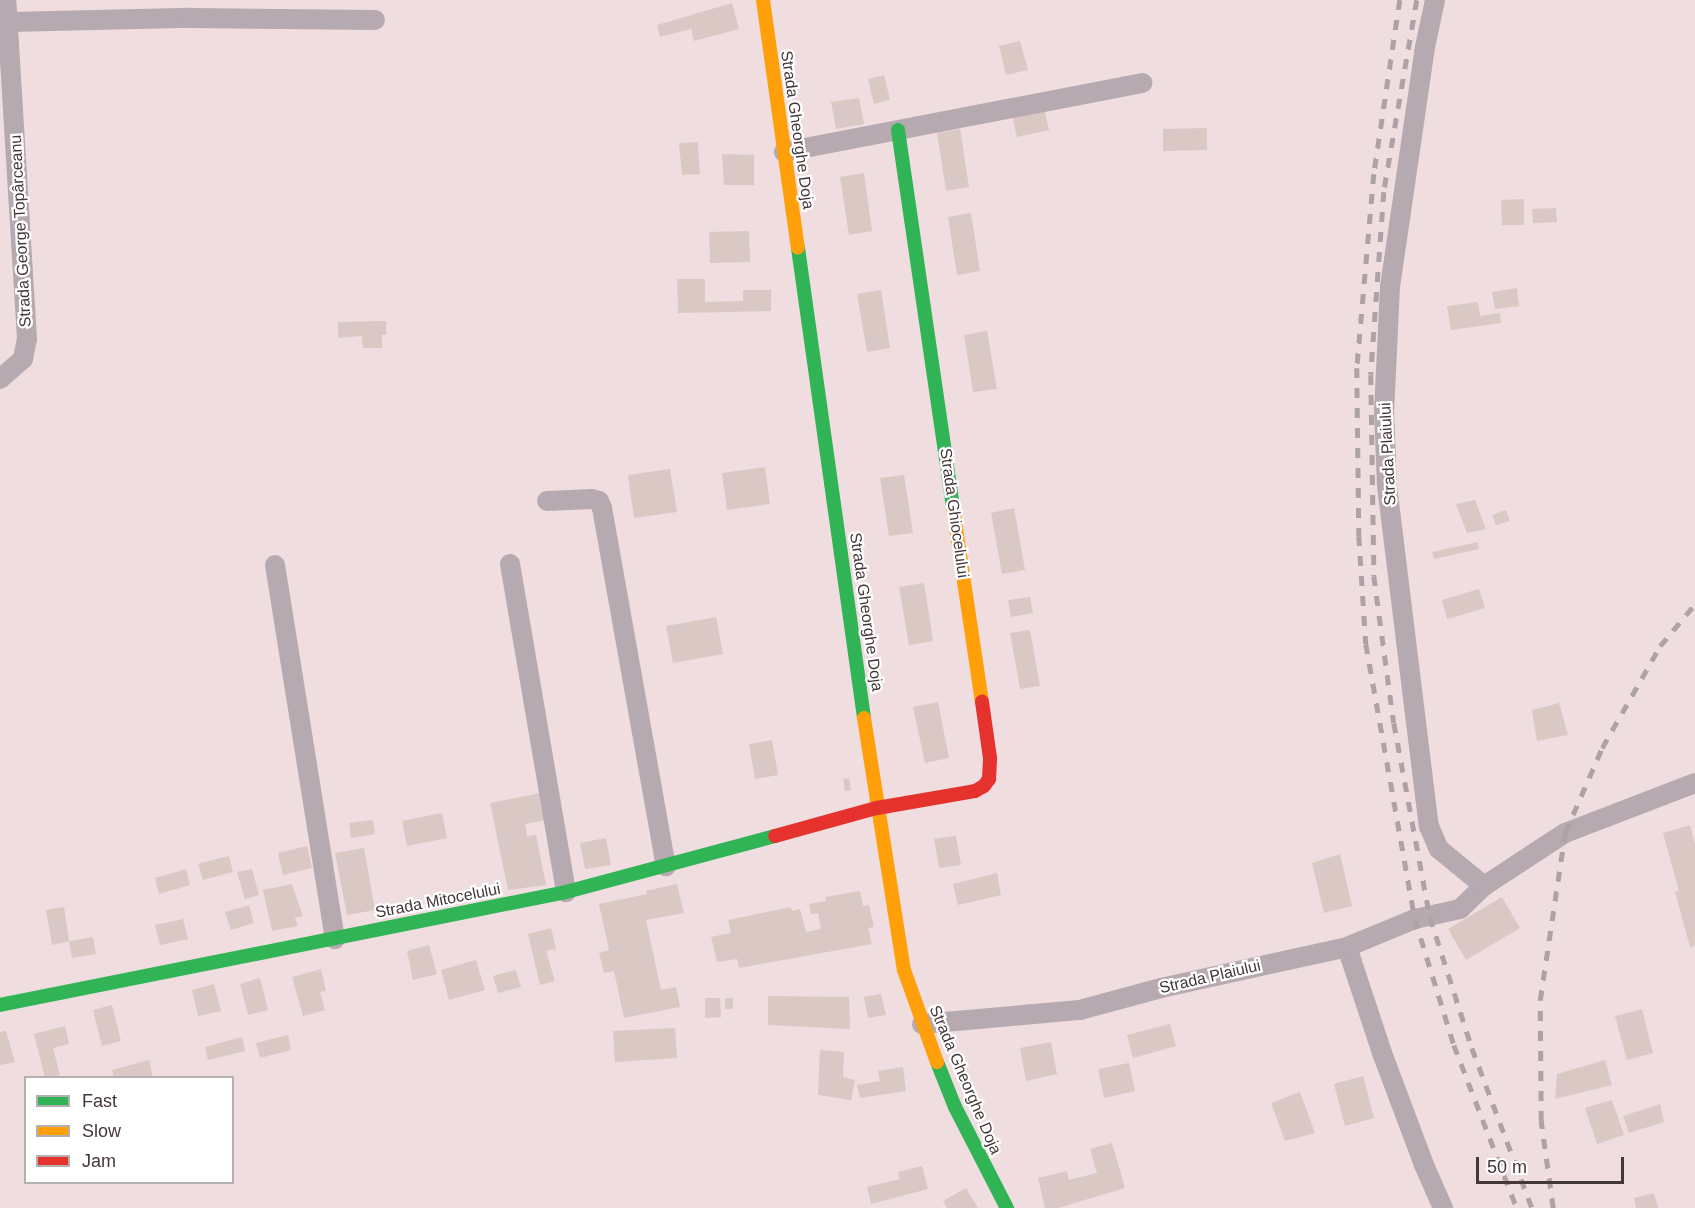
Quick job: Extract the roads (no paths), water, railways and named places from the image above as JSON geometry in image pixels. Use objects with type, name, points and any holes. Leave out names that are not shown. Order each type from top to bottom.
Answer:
[{"type":"street","name":"Strada George Topârceanu","points":[[0,378],[23,360],[27,339],[6,0]]},
{"type":"street","name":"Strada Gheorghe Doja","points":[[763,0],[877,808],[902,960],[922,1024],[955,1107],[1006,1208]]},
{"type":"street","name":"Strada Plaiului","points":[[1435,0],[1425,47],[1390,286],[1384,411],[1387,486],[1429,826],[1439,849],[1484,886]]},
{"type":"street","points":[[9,22],[190,18],[375,20]]},
{"type":"street","points":[[784,152],[1142,83]]},
{"type":"street","name":"Strada Ghiocelului","points":[[877,808],[975,791],[989,779],[990,770],[898,130]]},
{"type":"street","points":[[547,501],[592,499],[599,501],[602,508],[666,866]]},
{"type":"street","points":[[510,564],[566,892]]},
{"type":"street","points":[[275,565],[335,939]]},
{"type":"street","name":"Strada Plaiului","points":[[922,1024],[1080,1010],[1161,988],[1347,947],[1415,919],[1460,909],[1484,886],[1565,833],[1695,783]]},
{"type":"street","name":"Strada Mitocelului","points":[[0,1005],[566,892],[877,808]]},
{"type":"street","points":[[1347,947],[1382,1053],[1424,1165],[1443,1208]]},
{"type":"railway","points":[[1400,0],[1374,174],[1357,368],[1359,536],[1366,644],[1415,919],[1454,1045],[1517,1208]]},
{"type":"railway","points":[[1417,0],[1384,192],[1371,375],[1374,576],[1394,723],[1430,917],[1472,1048],[1532,1208]]},
{"type":"railway","points":[[1553,1208],[1541,1121],[1540,1000],[1565,833],[1602,748],[1660,646],[1695,604]]}]
